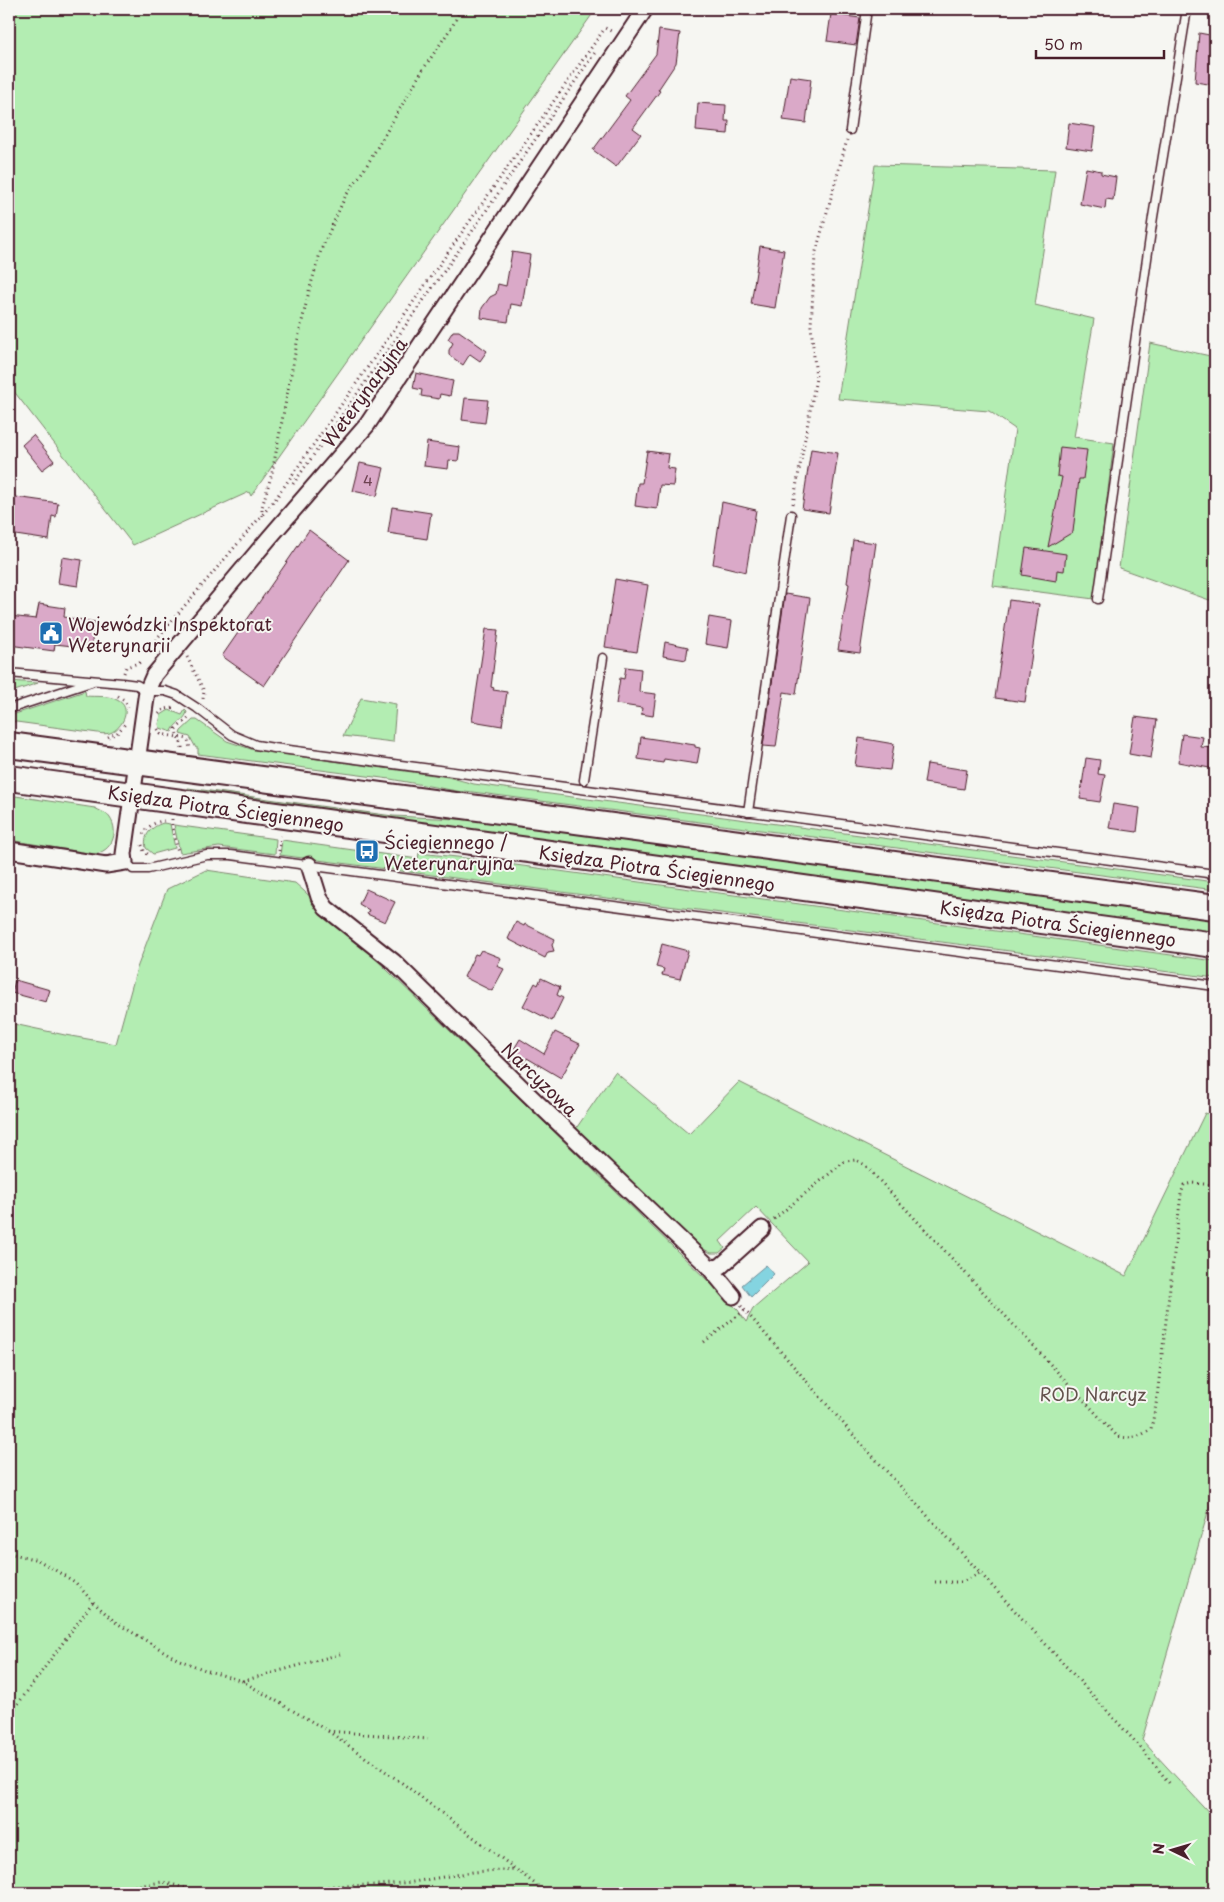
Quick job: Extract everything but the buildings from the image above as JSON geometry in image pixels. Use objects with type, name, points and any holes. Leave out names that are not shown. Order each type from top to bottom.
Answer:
[{"type":"main road","name":"Księdza Piotra Ściegiennego","points":[[9,745],[1215,907]]},
{"type":"main road","name":"Księdza Piotra Ściegiennego","points":[[9,778],[1215,945]]},
{"type":"street","name":"Weterynaryjna","points":[[125,862],[124,854],[147,691],[154,675],[367,425],[645,9]]},
{"type":"street","points":[[9,850],[106,865],[125,862]]},
{"type":"street","name":"Narcyzowa","points":[[309,866],[326,908],[394,962],[534,1100],[708,1266],[732,1296]]},
{"type":"street","points":[[708,1266],[715,1268],[721,1266],[766,1226]]},
{"type":"lane","points":[[850,130],[867,9]]},
{"type":"lane","points":[[1098,599],[1153,217],[1187,9]]},
{"type":"lane","points":[[748,812],[791,515]]},
{"type":"lane","points":[[584,780],[603,658]]},
{"type":"lane","points":[[9,673],[137,685],[147,691],[165,691],[177,695],[197,708],[232,735],[256,745],[1215,874]]},
{"type":"lane","points":[[9,709],[95,681]]},
{"type":"lane","points":[[125,862],[133,869],[148,869],[208,855],[231,855],[1215,986]]},
{"type":"path","points":[[262,517],[262,507],[272,473],[297,343],[321,250],[345,197],[367,165],[461,9]]},
{"type":"path","points":[[610,31],[615,23]]},
{"type":"path","points":[[162,649],[153,643],[262,517],[605,28]]},
{"type":"path","points":[[288,491],[462,246],[599,47]]},
{"type":"path","points":[[791,515],[816,378],[811,326],[815,255],[850,130]]},
{"type":"path","points":[[153,652],[245,543]]},
{"type":"path","points":[[182,653],[190,661],[204,691],[203,699]]},
{"type":"path","points":[[124,672],[126,667],[142,663],[147,657]]},
{"type":"path","points":[[114,696],[120,696],[124,700],[129,712]]},
{"type":"path","points":[[156,719],[164,709],[174,708],[179,710]]},
{"type":"path","points":[[182,752],[182,745],[176,729],[192,716]]},
{"type":"path","points":[[104,738],[122,729],[128,718]]},
{"type":"path","points":[[156,724],[161,734],[188,739],[191,752]]},
{"type":"path","points":[[155,857],[149,856],[144,851],[142,846],[143,834],[149,826],[156,822],[180,823]]},
{"type":"path","points":[[172,822],[178,853]]},
{"type":"path","points":[[766,1226],[846,1161],[856,1160],[865,1164],[1117,1436],[1128,1439],[1139,1437],[1151,1429],[1156,1405],[1184,1185],[1192,1183],[1215,1185]]},
{"type":"path","points":[[732,1296],[856,1438],[1142,1749],[1170,1784]]},
{"type":"path","points":[[704,1342],[745,1310]]},
{"type":"path","points":[[9,1553],[38,1560],[75,1582],[115,1622],[177,1659],[242,1681],[328,1731],[402,1783],[547,1893]]},
{"type":"path","points":[[935,1582],[962,1582],[980,1572]]},
{"type":"path","points":[[9,1716],[93,1602]]},
{"type":"path","points":[[242,1681],[340,1654]]},
{"type":"path","points":[[328,1731],[428,1739]]},
{"type":"path","points":[[283,1893],[334,1886],[379,1886],[473,1872],[516,1869]]},
{"type":"path","points":[[116,1893],[135,1886],[163,1882],[203,1893]]},
{"type":"path","points":[[9,1888],[13,1893]]},
{"type":"green space","points":[[9,9],[596,9],[251,496],[249,492],[133,545],[9,385]]},
{"type":"green space","points":[[875,165],[1055,170],[1035,305],[1094,319],[1074,437],[1114,443],[1094,599],[993,586],[1015,429],[989,411],[838,399]]},
{"type":"green space","points":[[1150,343],[1215,357],[1215,602],[1119,568]]},
{"type":"green space","points":[[9,681],[38,683],[9,693]]},
{"type":"green space","points":[[85,691],[86,696],[110,697],[122,703],[125,712],[119,727],[110,733],[102,734],[9,721],[9,716]]},
{"type":"green space","points":[[361,698],[396,704],[393,742],[343,736]]},
{"type":"green space","points":[[169,710],[182,715],[185,710],[187,712],[172,732],[160,728],[159,724],[161,715]]},
{"type":"green space","points":[[193,720],[197,720],[227,741],[254,750],[448,777],[474,784],[1215,882],[1215,890],[462,792],[390,779],[198,754],[198,748],[196,748],[190,737],[180,734]]},
{"type":"green space","points":[[188,788],[393,816],[479,820],[1215,917],[1215,933],[188,791]]},
{"type":"green space","points":[[9,795],[95,808],[110,818],[114,830],[112,841],[105,850],[94,854],[9,840]]},
{"type":"green space","points":[[163,823],[170,824],[175,848],[153,854],[146,848],[147,835],[152,829]]},
{"type":"green space","points":[[174,825],[276,839],[275,854],[219,847],[180,853]]},
{"type":"green space","points":[[282,840],[418,859],[419,853],[457,857],[1215,961],[1215,978],[280,855]]},
{"type":"green space","name":"ROD Narcyz","points":[[206,870],[295,883],[738,1310],[746,1322],[753,1309],[808,1262],[756,1207],[720,1241],[725,1248],[719,1253],[711,1253],[702,1248],[575,1130],[615,1072],[689,1134],[739,1082],[1126,1276],[1205,1113],[1215,1116],[1215,1488],[1142,1740],[1215,1819],[1215,1893],[9,1893],[9,1023],[116,1044],[137,968],[167,889]]},
{"type":"water","points":[[766,1265],[774,1274],[751,1297],[742,1285]]},
{"type":"place","name":"Wojewódzki Inspektorat Weterynarii","points":[[51,633]]},
{"type":"place","name":"Ściegiennego / Weterynaryjna","points":[[367,851]]}]
